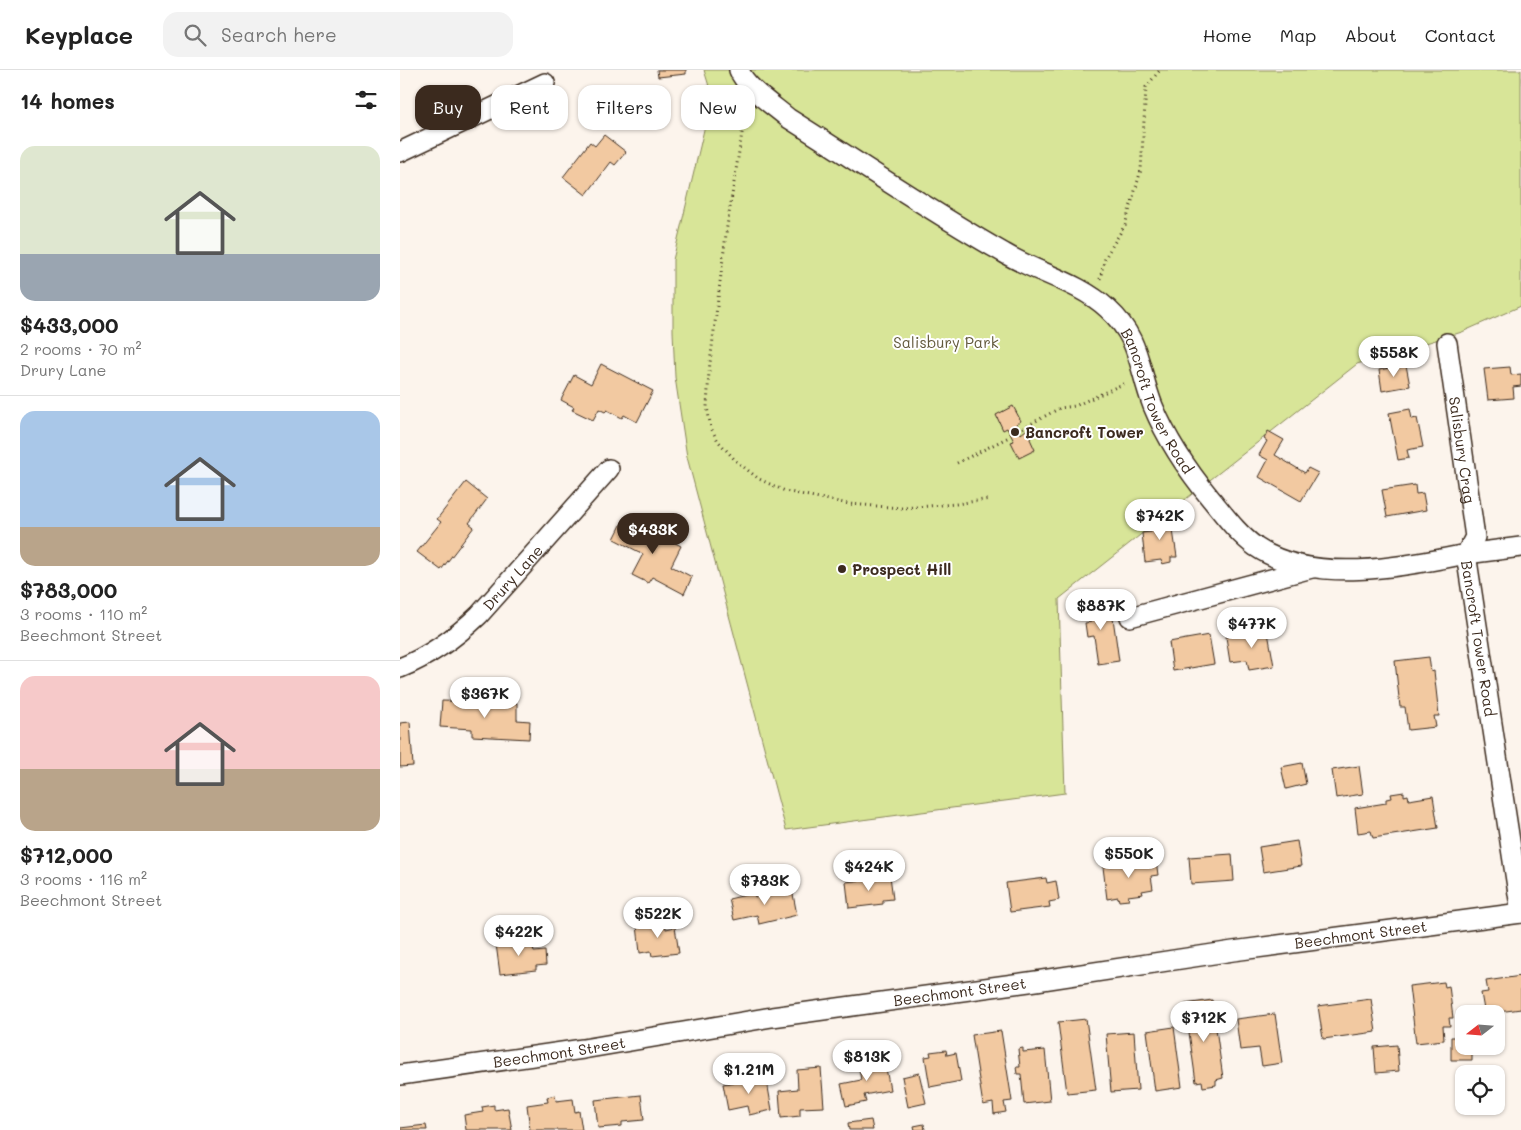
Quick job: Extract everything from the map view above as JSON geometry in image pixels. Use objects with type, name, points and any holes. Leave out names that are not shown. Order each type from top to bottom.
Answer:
[{"type":"street","name":"Bancroft Tower Road","points":[[739,70],[750,85]]},
{"type":"street","points":[[400,152],[545,83]]},
{"type":"street","name":"Bancroft Tower Road","points":[[755,91],[788,118],[995,248],[1031,268],[1077,288],[1095,299],[1119,319],[1131,336],[1154,407],[1186,468],[1234,527],[1266,553],[1292,563],[1316,567],[1352,569],[1425,562],[1466,554],[1521,913]]},
{"type":"street","name":"Salisbury Crag","points":[[1447,342],[1475,537],[1466,554]]},
{"type":"street","name":"Drury Lane","points":[[400,668],[435,651],[479,615],[609,469]]},
{"type":"street","points":[[1466,554],[1521,547]]},
{"type":"street","points":[[1130,617],[1316,567]]},
{"type":"street","name":"Beechmont Street","points":[[400,1075],[583,1049],[781,1016],[1036,981],[1232,951],[1521,913]]},
{"type":"path","points":[[1095,299],[1105,258],[1125,225],[1141,170],[1146,88],[1160,70]]},
{"type":"path","points":[[741,130],[709,371],[707,407],[711,428],[718,441],[736,461],[759,479],[785,490],[849,504],[902,508],[956,504],[990,499]]},
{"type":"path","points":[[1023,428],[1060,408],[1075,406],[1143,374]]},
{"type":"path","points":[[956,463],[1009,437]]},
{"type":"green space","name":"Salisbury Park","points":[[704,70],[1521,70],[1521,306],[1462,332],[1357,364],[1059,599],[1065,793],[786,830],[687,457],[675,377],[673,260],[704,130],[755,130],[755,85],[709,85]]},
{"type":"building","points":[[657,70],[686,70],[686,74],[658,77]]},
{"type":"building","points":[[604,135],[626,152],[615,165],[611,162],[586,195],[563,177],[590,142],[595,146]]},
{"type":"building","points":[[601,364],[653,391],[637,422],[624,415],[622,418],[607,410],[605,412],[599,409],[593,420],[572,410],[574,407],[561,400],[574,375],[591,384]]},
{"type":"building","points":[[1406,365],[1410,386],[1382,391],[1379,370]]},
{"type":"building","points":[[1510,367],[1511,375],[1521,374],[1521,386],[1513,387],[1514,398],[1488,400],[1484,369]]},
{"type":"building","name":"Bancroft Tower","points":[[1013,406],[1021,421],[1016,424],[1021,434],[1026,430],[1030,432],[1030,439],[1035,450],[1019,458],[1011,442],[1014,441],[1007,428],[1003,430],[996,415]]},
{"type":"building","points":[[1410,409],[1412,419],[1417,418],[1423,447],[1407,450],[1409,458],[1398,460],[1389,413]]},
{"type":"building","points":[[1268,431],[1284,440],[1275,455],[1305,473],[1308,468],[1318,473],[1301,501],[1259,477],[1268,460],[1259,455],[1267,441],[1264,439]]},
{"type":"building","points":[[466,482],[487,499],[469,523],[474,527],[441,570],[417,552],[441,522],[437,519]]},
{"type":"building","points":[[1415,485],[1416,494],[1423,493],[1426,510],[1387,517],[1382,490]]},
{"type":"building","points":[[625,517],[681,546],[671,566],[692,577],[684,594],[652,577],[648,583],[632,575],[643,554],[614,539]]},
{"type":"building","points":[[1171,517],[1177,557],[1171,557],[1171,562],[1162,564],[1161,560],[1145,562],[1142,533],[1151,532],[1149,520]]},
{"type":"building","points":[[1101,599],[1103,612],[1112,611],[1119,661],[1098,664],[1094,636],[1087,637],[1085,623],[1091,622],[1090,615],[1083,615],[1081,601]]},
{"type":"building","points":[[1267,627],[1274,666],[1249,670],[1247,660],[1230,662],[1226,637],[1242,635],[1242,631]]},
{"type":"building","points":[[1209,635],[1214,664],[1173,671],[1169,642]]},
{"type":"building","points":[[1429,657],[1431,672],[1434,671],[1439,716],[1434,716],[1436,727],[1408,730],[1405,707],[1400,707],[1395,661]]},
{"type":"building","points":[[442,701],[517,703],[517,720],[530,721],[529,739],[472,736],[472,729],[440,727]]},
{"type":"building","points":[[410,722],[413,766],[400,767],[400,723]]},
{"type":"building","points":[[1302,763],[1306,784],[1286,789],[1281,767]]},
{"type":"building","points":[[1359,766],[1363,794],[1336,798],[1332,770]]},
{"type":"building","points":[[1404,792],[1404,796],[1408,795],[1409,800],[1433,796],[1438,828],[1373,838],[1371,831],[1358,833],[1355,808],[1386,803],[1386,799],[1392,798],[1391,794]]},
{"type":"building","points":[[1297,841],[1301,866],[1263,872],[1259,847]]},
{"type":"building","points":[[1232,854],[1234,881],[1191,884],[1189,857]]},
{"type":"building","points":[[1156,860],[1158,875],[1151,876],[1153,889],[1142,891],[1143,894],[1128,896],[1129,900],[1119,901],[1118,897],[1107,899],[1103,867]]},
{"type":"building","points":[[890,876],[893,899],[883,900],[883,904],[849,908],[846,882]]},
{"type":"building","points":[[1046,878],[1047,883],[1056,881],[1059,900],[1049,902],[1050,907],[1010,912],[1006,883]]},
{"type":"building","points":[[792,889],[797,915],[759,924],[757,915],[734,920],[729,899],[754,893],[755,897]]},
{"type":"building","points":[[665,921],[666,929],[675,927],[679,953],[652,956],[651,951],[640,953],[637,925]]},
{"type":"building","points":[[532,940],[534,952],[545,951],[546,965],[536,966],[536,970],[500,974],[496,944]]},
{"type":"building","points":[[1521,976],[1521,1009],[1505,1011],[1505,1005],[1483,1005],[1481,993],[1488,992],[1486,981]]},
{"type":"building","points":[[1444,982],[1445,987],[1449,986],[1453,1018],[1449,1018],[1450,1026],[1443,1026],[1444,1040],[1416,1043],[1409,986]]},
{"type":"building","points":[[1371,999],[1376,1032],[1323,1039],[1318,1006]]},
{"type":"building","points":[[1212,1000],[1223,1078],[1216,1080],[1216,1085],[1203,1087],[1202,1081],[1196,1082],[1185,1004]]},
{"type":"building","points":[[1275,1014],[1282,1063],[1262,1066],[1259,1048],[1240,1050],[1236,1019]]},
{"type":"building","points":[[1086,1019],[1096,1090],[1067,1093],[1058,1022]]},
{"type":"building","points":[[1174,1027],[1182,1087],[1155,1091],[1147,1031]]},
{"type":"building","points":[[1001,1031],[1012,1101],[1004,1102],[1006,1112],[994,1114],[993,1103],[983,1105],[972,1035]]},
{"type":"building","points":[[1134,1032],[1138,1090],[1111,1092],[1106,1034]]},
{"type":"building","points":[[1451,1037],[1455,1037],[1455,1055],[1472,1055],[1472,1060],[1451,1060]]},
{"type":"building","points":[[1397,1045],[1399,1071],[1376,1073],[1374,1047]]},
{"type":"building","points":[[1023,1048],[1023,1052],[1045,1050],[1050,1101],[1024,1104],[1021,1074],[1017,1074],[1016,1067],[1020,1067],[1018,1049]]},
{"type":"building","points":[[946,1050],[947,1055],[956,1053],[961,1081],[930,1087],[925,1057],[931,1056],[930,1052]]},
{"type":"building","points":[[884,1057],[890,1090],[864,1095],[866,1102],[846,1106],[841,1084],[861,1080],[858,1063]]},
{"type":"building","points":[[821,1068],[824,1107],[800,1108],[800,1116],[781,1118],[779,1091],[798,1089],[797,1070]]},
{"type":"building","points":[[919,1073],[926,1103],[908,1107],[902,1077]]},
{"type":"building","points":[[766,1076],[772,1110],[749,1115],[747,1106],[728,1110],[723,1084]]},
{"type":"building","points":[[555,1095],[556,1101],[573,1099],[575,1112],[579,1111],[582,1130],[530,1130],[527,1105],[548,1102],[547,1097]]},
{"type":"building","points":[[641,1095],[644,1120],[622,1122],[622,1126],[598,1128],[595,1100]]},
{"type":"building","points":[[494,1105],[494,1110],[508,1108],[512,1130],[466,1130],[464,1115],[483,1112],[482,1107]]},
{"type":"building","points":[[871,1120],[873,1130],[849,1130],[848,1123]]},
{"type":"building","points":[[924,1124],[925,1130],[915,1130],[914,1126]]},
{"type":"building","points":[[426,1125],[427,1130],[400,1130],[400,1128]]},
{"type":"place","name":"Bancroft Tower","points":[[1015,432]]},
{"type":"place","name":"Prospect Hill","points":[[842,569]]}]
